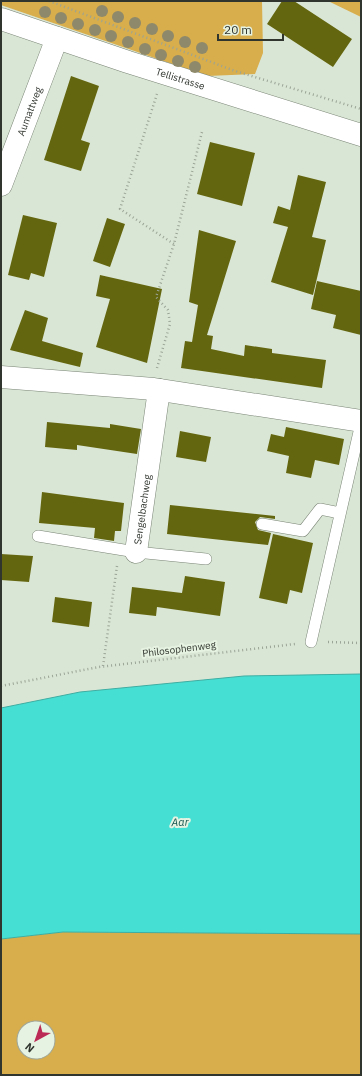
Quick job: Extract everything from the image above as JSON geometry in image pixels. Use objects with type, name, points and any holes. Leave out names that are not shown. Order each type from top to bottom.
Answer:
[{"type":"street","name":"Tellistrasse","points":[[1,19],[164,74],[361,134]]},
{"type":"street","name":"Aumattweg","points":[[1,185],[57,38]]},
{"type":"street","points":[[1,377],[156,389],[361,422]]},
{"type":"street","name":"Sengelbachweg","points":[[136,552],[156,389]]},
{"type":"lane","points":[[311,642],[361,422]]},
{"type":"lane","points":[[262,524],[303,531],[320,509],[340,513]]},
{"type":"lane","points":[[38,536],[136,552],[206,559]]},
{"type":"path","points":[[48,1],[235,70],[361,109]]},
{"type":"path","points":[[164,74],[120,209],[174,244]]},
{"type":"path","points":[[156,389],[154,378],[170,324],[168,310],[156,297],[174,244],[202,132]]},
{"type":"path","name":"Sengelbachweg","points":[[103,666],[118,563],[136,552]]},
{"type":"path","name":"Philosophenweg","points":[[1,686],[103,666],[311,642],[361,643]]},
{"type":"shaded area","points":[[1,1],[262,1],[263,53],[255,74],[207,76],[1,5]]},
{"type":"shaded area","points":[[328,1],[361,1],[361,17]]},
{"type":"shaded area","points":[[63,932],[361,934],[361,1075],[1,1075],[1,939]]},
{"type":"water","name":"Aar","points":[[361,674],[361,934],[63,932],[1,939],[1,708],[80,692],[244,676]]},
{"type":"building","points":[[282,1],[294,1],[352,39],[333,67],[267,24]]},
{"type":"building","points":[[71,76],[99,86],[81,140],[90,143],[81,171],[44,160]]},
{"type":"building","points":[[210,142],[255,153],[242,206],[197,194]]},
{"type":"building","points":[[298,175],[326,182],[312,237],[326,240],[313,295],[271,282],[288,227],[273,223],[278,206],[290,210]]},
{"type":"building","points":[[23,215],[57,223],[44,277],[31,273],[29,280],[8,275]]},
{"type":"building","points":[[107,218],[125,224],[110,267],[93,261]]},
{"type":"building","points":[[199,230],[236,241],[207,335],[213,336],[211,349],[244,356],[245,345],[272,349],[272,353],[326,360],[322,388],[181,368],[185,341],[192,342],[198,305],[189,302]]},
{"type":"building","points":[[100,275],[162,289],[147,363],[96,347],[110,299],[96,296]]},
{"type":"building","points":[[317,281],[361,291],[361,335],[333,328],[336,315],[311,309]]},
{"type":"building","points":[[25,310],[48,318],[42,341],[83,353],[80,367],[10,350]]},
{"type":"building","points":[[47,422],[110,428],[110,424],[141,429],[137,454],[77,445],[77,450],[45,447]]},
{"type":"building","points":[[286,427],[344,439],[339,465],[315,460],[311,478],[286,473],[289,456],[267,451],[271,434],[284,437]]},
{"type":"building","points":[[180,431],[211,437],[206,462],[176,457]]},
{"type":"building","points":[[42,492],[124,503],[121,531],[115,531],[114,541],[94,538],[95,528],[39,523]]},
{"type":"building","points":[[170,505],[275,516],[275,519],[260,517],[255,522],[258,530],[271,533],[268,545],[167,534]]},
{"type":"building","points":[[273,534],[313,543],[302,593],[290,590],[287,604],[259,598]]},
{"type":"building","points":[[1,554],[33,556],[29,582],[1,580]]},
{"type":"building","points":[[185,576],[225,582],[220,616],[157,607],[156,616],[129,613],[132,587],[182,593]]},
{"type":"building","points":[[55,597],[92,602],[89,627],[52,622]]}]
